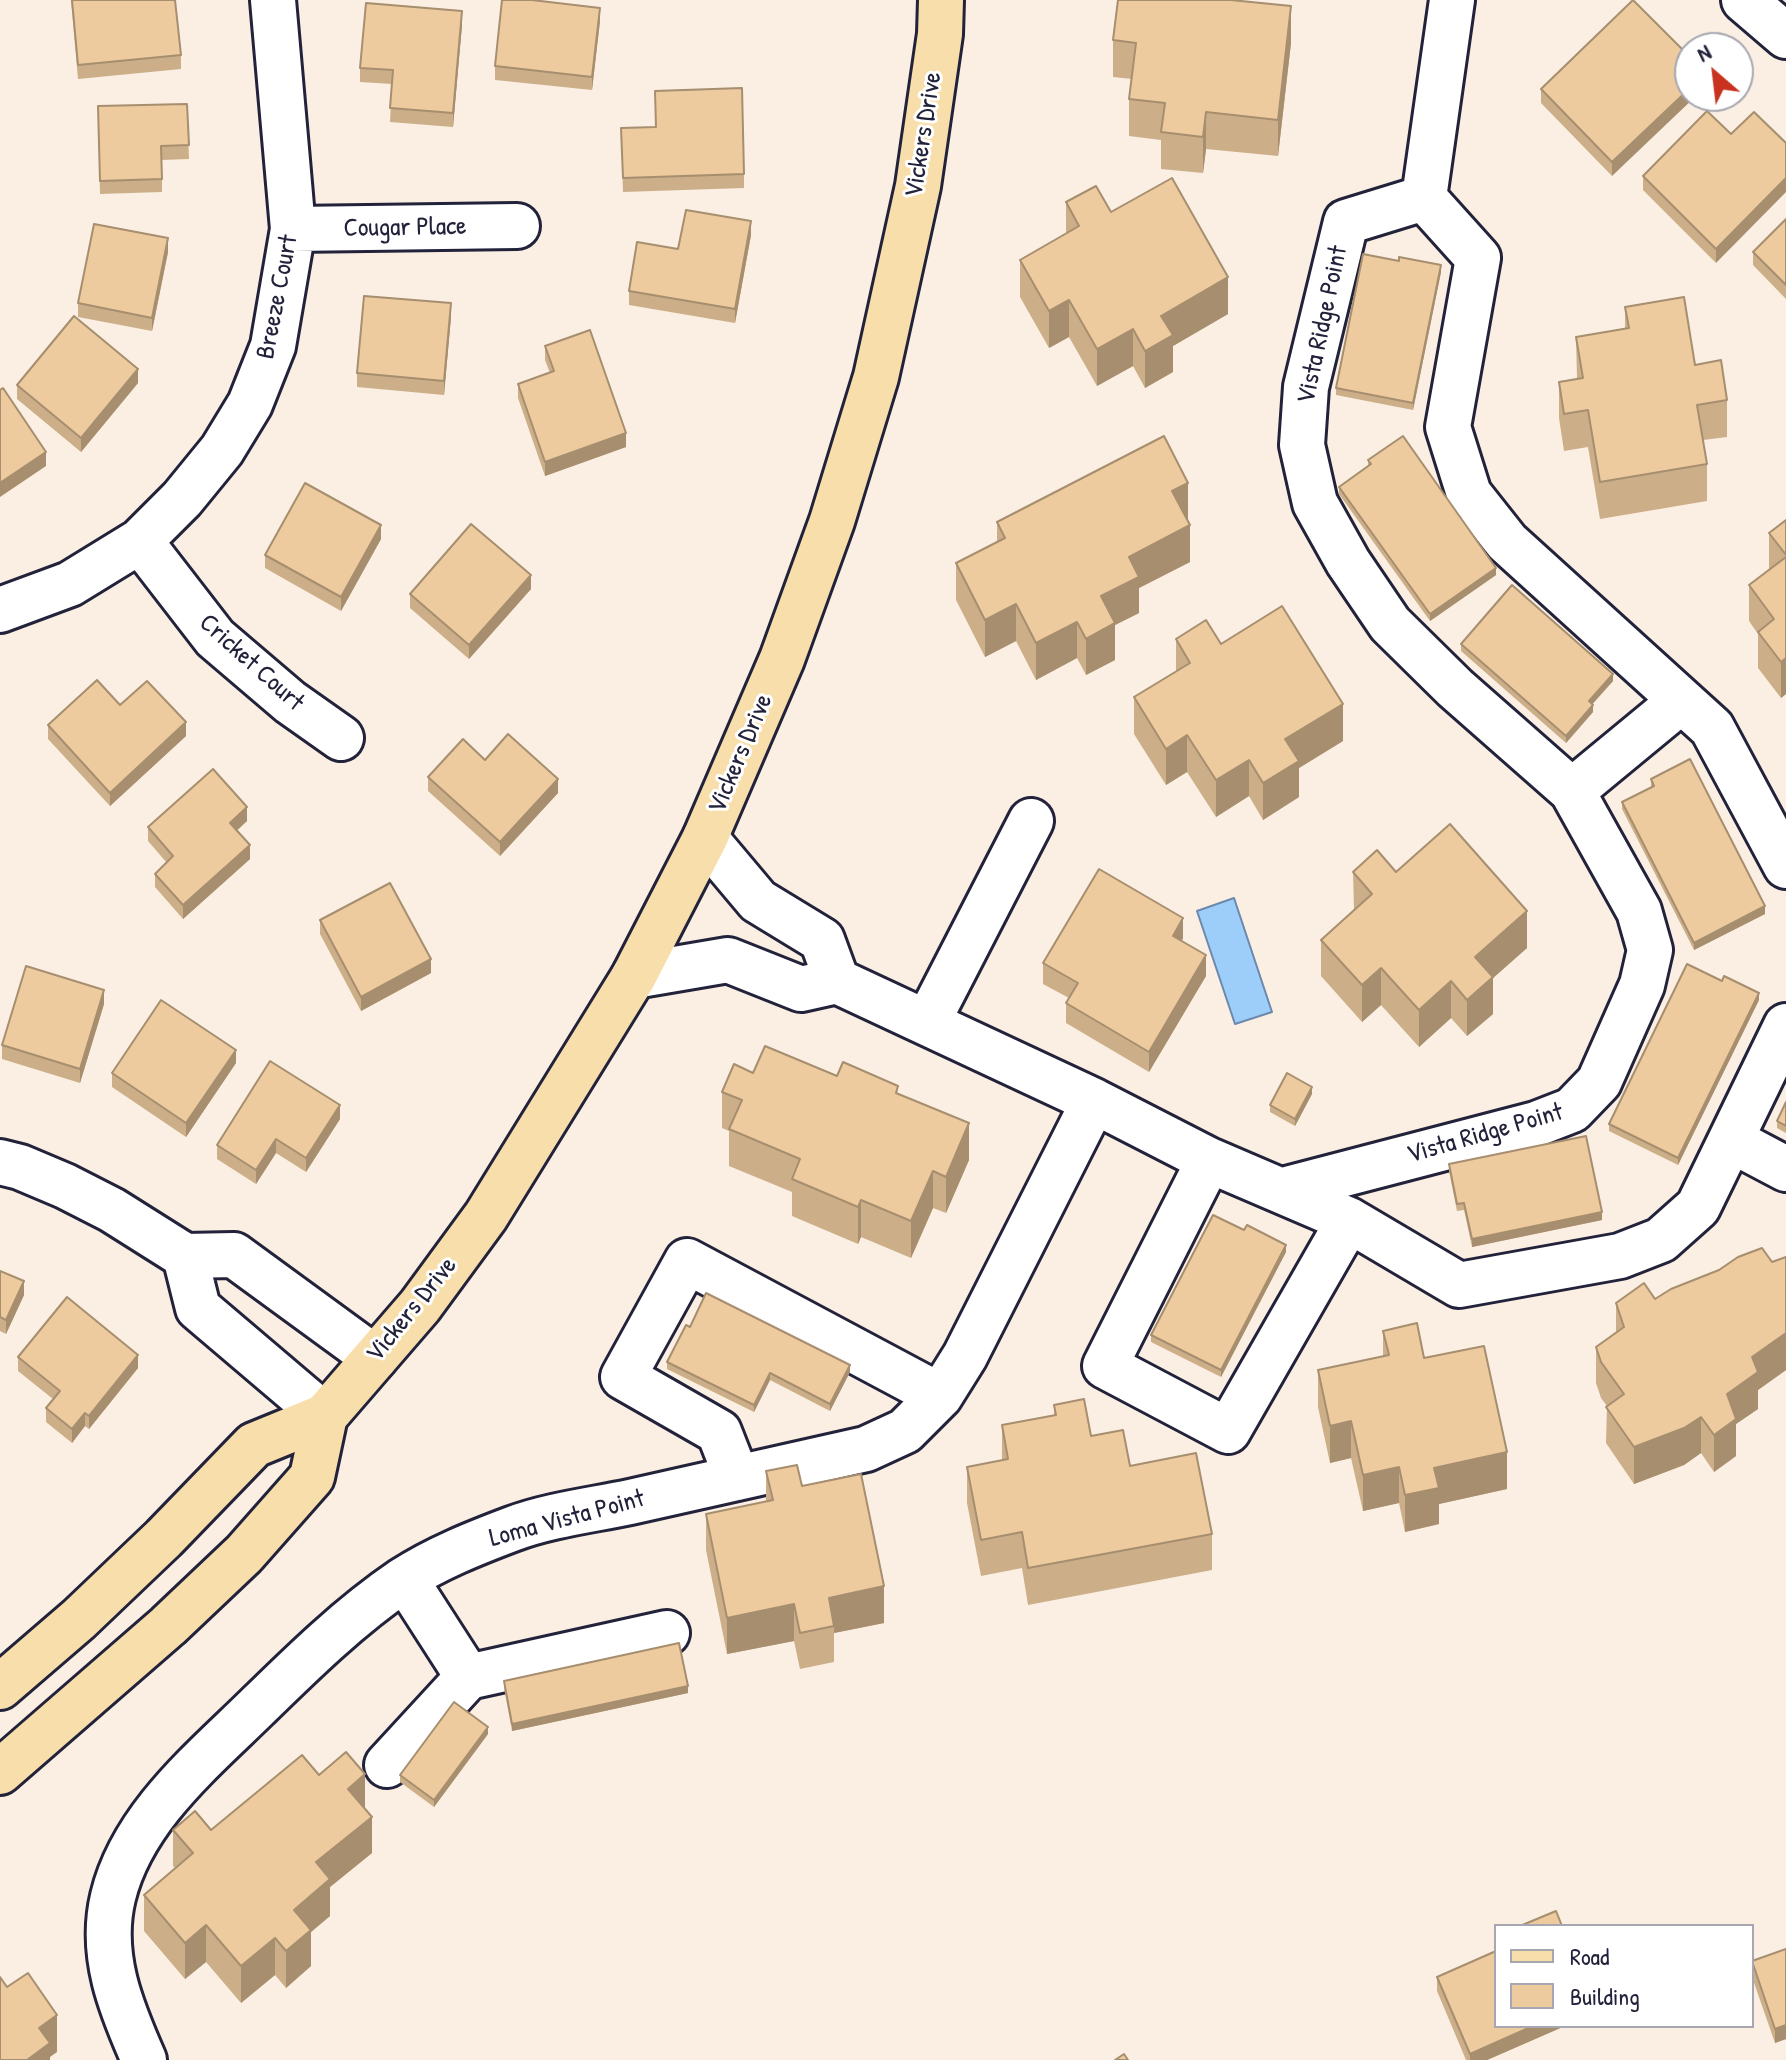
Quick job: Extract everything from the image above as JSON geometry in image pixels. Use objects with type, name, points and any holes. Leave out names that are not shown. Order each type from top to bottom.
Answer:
[{"type":"main road","name":"Vickers Drive","points":[[0,1687],[79,1619],[164,1538],[254,1445],[325,1416],[420,1306],[486,1216],[634,976],[705,838],[787,645],[832,521],[876,377],[918,186],[940,34],[941,0]]},
{"type":"main road","name":"Vickers Drive","points":[[0,1772],[168,1626],[244,1554],[312,1477],[325,1416]]},
{"type":"street","name":"Breeze Court","points":[[0,610],[70,584],[140,541],[182,499],[222,450],[250,404],[273,346],[293,229],[273,0]]},
{"type":"street","points":[[1452,0],[1424,198],[1478,258],[1448,427],[1469,494],[1507,542],[1712,728],[1786,866]]},
{"type":"street","points":[[1744,0],[1786,36]]},
{"type":"street","name":"Vista Ridge Point","points":[[1283,1190],[1536,1124],[1572,1110],[1599,1082],[1642,985],[1650,950],[1639,911],[1572,791],[1455,688],[1390,624],[1348,562],[1315,503],[1302,445],[1306,387],[1346,222],[1424,198]]},
{"type":"street","name":"Cougar Place","points":[[293,229],[517,226]]},
{"type":"street","name":"Cricket Court","points":[[140,541],[215,638],[290,702],[341,738]]},
{"type":"street","points":[[1572,791],[1681,701]]},
{"type":"street","points":[[927,1023],[1031,821]]},
{"type":"street","points":[[705,838],[758,901],[822,940],[837,981]]},
{"type":"street","points":[[634,976],[728,960],[801,989],[837,981],[1094,1101],[1209,1160],[1349,1220],[1459,1285],[1620,1256],[1661,1240],[1698,1207],[1786,1026]]},
{"type":"street","name":"Loma Vista Point","points":[[144,2060],[114,1985],[111,1955],[113,1899],[126,1859],[149,1822],[187,1775],[304,1661],[374,1601],[405,1579],[455,1552],[516,1527],[866,1449],[905,1431],[940,1396],[965,1356],[1094,1101]]},
{"type":"street","points":[[1731,1140],[1786,1169]]},
{"type":"street","points":[[1209,1160],[1105,1366],[1228,1431],[1349,1220]]},
{"type":"street","points":[[0,1162],[65,1186],[112,1210],[185,1256],[234,1255],[375,1358]]},
{"type":"street","points":[[185,1256],[198,1308],[325,1416]]},
{"type":"street","points":[[737,1478],[719,1432],[623,1377],[687,1261],[940,1396]]},
{"type":"street","points":[[405,1579],[468,1677]]},
{"type":"street","points":[[387,1765],[468,1677],[667,1633]]},
{"type":"water","points":[[1234,898],[1272,1012],[1235,1024],[1197,911]]},
{"type":"building","points":[[72,0],[175,0],[181,55],[78,65]]},
{"type":"building","points":[[502,0],[532,0],[600,8],[592,77],[495,66]]},
{"type":"building","points":[[1118,0],[1231,0],[1291,6],[1278,120],[1206,112],[1203,137],[1161,132],[1165,103],[1129,99],[1136,43],[1113,40]]},
{"type":"building","points":[[1633,0],[1674,41],[1674,103],[1612,162],[1541,89]]},
{"type":"building","points":[[366,3],[462,11],[453,113],[390,108],[393,70],[360,68]]},
{"type":"building","points":[[742,88],[744,174],[623,178],[621,128],[656,127],[655,91]]},
{"type":"building","points":[[187,104],[189,145],[161,146],[162,179],[100,181],[98,106]]},
{"type":"building","points":[[1706,112],[1731,134],[1754,112],[1786,143],[1786,178],[1716,249],[1643,176]]},
{"type":"building","points":[[1172,178],[1228,277],[1161,316],[1173,335],[1145,351],[1133,329],[1097,349],[1069,300],[1049,311],[1020,260],[1079,226],[1066,202],[1096,186],[1111,212]]},
{"type":"building","points":[[686,210],[751,221],[735,309],[629,291],[637,242],[678,249]]},
{"type":"building","points":[[1786,219],[1786,285],[1753,252]]},
{"type":"building","points":[[94,224],[168,238],[152,318],[78,303]]},
{"type":"building","points":[[1363,254],[1441,265],[1413,403],[1336,388]]},
{"type":"building","points":[[364,296],[451,303],[444,381],[357,373]]},
{"type":"building","points":[[1684,297],[1695,365],[1721,360],[1727,400],[1697,405],[1707,464],[1600,482],[1588,410],[1564,414],[1559,382],[1583,378],[1576,337],[1629,328],[1625,307]]},
{"type":"building","points":[[74,316],[138,369],[81,438],[17,385]]},
{"type":"building","points":[[590,330],[626,433],[545,462],[518,384],[554,371],[545,346]]},
{"type":"building","points":[[3,388],[46,452],[0,483],[0,390]]},
{"type":"building","points":[[1164,436],[1188,483],[1172,491],[1190,525],[1129,557],[1139,577],[1101,596],[1115,623],[1086,639],[1077,622],[1036,643],[1016,604],[985,620],[956,563],[1005,538],[997,522]]},
{"type":"building","points":[[1403,436],[1496,568],[1430,614],[1339,487],[1371,464],[1368,460]]},
{"type":"building","points":[[305,483],[381,525],[341,597],[265,555]]},
{"type":"building","points":[[1786,520],[1786,555],[1769,533]]},
{"type":"building","points":[[471,524],[531,575],[469,645],[410,594]]},
{"type":"building","points":[[1786,557],[1786,658],[1781,662],[1758,632],[1774,619],[1749,585]]},
{"type":"building","points":[[1512,585],[1613,674],[1589,701],[1593,705],[1566,736],[1461,644]]},
{"type":"building","points":[[1282,606],[1343,704],[1285,739],[1299,761],[1263,783],[1249,760],[1216,780],[1187,735],[1166,749],[1134,697],[1190,663],[1176,639],[1206,620],[1221,644]]},
{"type":"building","points":[[97,680],[120,705],[147,681],[186,722],[110,793],[48,725]]},
{"type":"building","points":[[508,734],[558,779],[500,842],[428,777],[463,739],[485,760]]},
{"type":"building","points":[[1690,759],[1765,906],[1694,943],[1622,802],[1654,786],[1651,779]]},
{"type":"building","points":[[213,769],[247,807],[230,823],[250,845],[183,905],[155,874],[173,856],[148,827]]},
{"type":"building","points":[[1450,824],[1527,911],[1475,957],[1493,977],[1467,1000],[1451,981],[1419,1010],[1381,968],[1362,985],[1321,940],[1372,894],[1353,872],[1377,850],[1396,872]]},
{"type":"building","points":[[1099,869],[1183,918],[1173,936],[1206,955],[1149,1052],[1066,1003],[1078,983],[1043,963]]},
{"type":"building","points":[[390,883],[431,959],[361,997],[320,920]]},
{"type":"building","points":[[1687,964],[1722,981],[1724,976],[1759,993],[1678,1158],[1609,1124]]},
{"type":"building","points":[[26,966],[104,990],[80,1069],[2,1045]]},
{"type":"building","points":[[161,1000],[236,1050],[186,1123],[112,1073]]},
{"type":"building","points":[[765,1046],[837,1076],[843,1062],[898,1086],[896,1093],[969,1123],[946,1177],[933,1171],[911,1221],[861,1200],[858,1207],[792,1179],[800,1159],[729,1129],[742,1100],[722,1092],[734,1064],[753,1073]]},
{"type":"building","points":[[270,1061],[340,1105],[306,1158],[276,1139],[256,1170],[217,1145]]},
{"type":"building","points":[[1287,1073],[1312,1087],[1295,1119],[1270,1105]]},
{"type":"building","points":[[1786,1102],[1786,1126],[1777,1121]]},
{"type":"building","points":[[1586,1136],[1602,1212],[1472,1239],[1464,1203],[1457,1204],[1449,1164]]},
{"type":"building","points":[[1213,1215],[1244,1230],[1247,1225],[1286,1245],[1221,1370],[1151,1335]]},
{"type":"building","points":[[1762,1248],[1772,1262],[1786,1257],[1786,1333],[1752,1357],[1758,1372],[1727,1394],[1736,1419],[1714,1435],[1701,1417],[1684,1428],[1634,1447],[1606,1407],[1624,1394],[1601,1362],[1596,1347],[1624,1327],[1616,1303],[1644,1283],[1655,1299]]},
{"type":"building","points":[[0,1271],[24,1281],[6,1320],[0,1317]]},
{"type":"building","points":[[706,1293],[850,1365],[830,1404],[770,1373],[754,1405],[667,1362],[686,1325],[690,1327]]},
{"type":"building","points":[[67,1297],[138,1355],[89,1416],[85,1413],[72,1429],[46,1408],[60,1391],[18,1357]]},
{"type":"building","points":[[1417,1323],[1424,1358],[1484,1346],[1507,1452],[1434,1468],[1439,1488],[1405,1495],[1399,1467],[1363,1475],[1351,1421],[1330,1426],[1318,1370],[1389,1355],[1383,1331]]},
{"type":"building","points":[[1084,1399],[1091,1436],[1123,1430],[1130,1466],[1196,1453],[1212,1534],[1028,1568],[1022,1532],[981,1540],[967,1467],[1008,1459],[1002,1425],[1056,1415],[1054,1405]]},
{"type":"building","points":[[797,1465],[802,1486],[861,1474],[884,1586],[829,1598],[834,1626],[800,1633],[794,1604],[727,1618],[706,1514],[773,1500],[766,1471]]},
{"type":"building","points":[[679,1643],[688,1686],[512,1724],[504,1681]]},
{"type":"building","points":[[454,1702],[488,1727],[434,1800],[400,1775]]},
{"type":"building","points":[[346,1752],[365,1774],[348,1789],[372,1817],[316,1862],[330,1879],[294,1910],[311,1930],[286,1951],[275,1938],[241,1966],[206,1925],[185,1943],[144,1895],[193,1853],[173,1830],[195,1811],[211,1830],[302,1755],[319,1775]]},
{"type":"building","points":[[1556,1911],[1561,1924],[1525,1924]]},
{"type":"building","points":[[1786,1949],[1786,2025],[1775,2029],[1754,1960]]},
{"type":"building","points":[[1494,1952],[1494,2028],[1528,2028],[1470,2054],[1437,1977]]},
{"type":"building","points":[[28,1973],[57,2015],[39,2028],[50,2043],[27,2060],[0,2060],[0,1977],[7,1987]]}]
